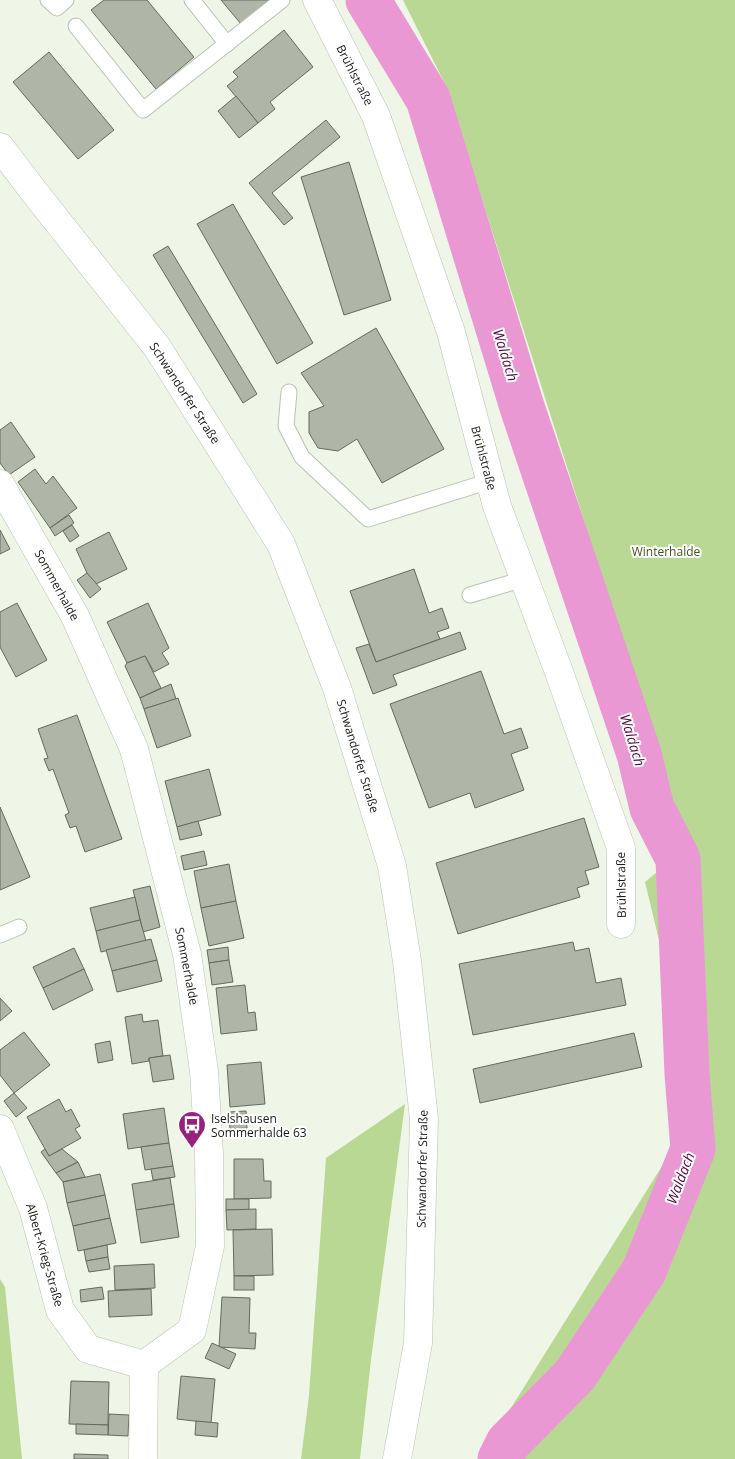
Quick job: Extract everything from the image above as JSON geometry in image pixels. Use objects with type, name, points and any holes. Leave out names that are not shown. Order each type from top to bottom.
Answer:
[{"type":"street","name":"Brühlstraße","points":[[317,0],[376,116],[451,332],[496,506],[621,848],[621,924]]},
{"type":"street","name":"Schwandorfer Straße","points":[[0,147],[156,347],[280,544],[337,688],[392,866],[407,961],[424,1119],[418,1343],[397,1459]]},
{"type":"street","name":"Sommerhalde","points":[[0,484],[75,616],[134,749],[187,954],[204,1071],[209,1154],[210,1246],[192,1330],[144,1365]]},
{"type":"street","name":"Albert-Krieg-Straße","points":[[0,1129],[33,1208],[60,1310],[88,1349],[144,1365]]},
{"type":"street","points":[[143,1459],[144,1365]]},
{"type":"lane","points":[[48,0],[57,8],[66,0]]},
{"type":"lane","points":[[192,0],[227,44]]},
{"type":"lane","points":[[76,26],[143,110],[282,0]]},
{"type":"lane","points":[[289,392],[286,426],[302,458],[368,519],[490,481]]},
{"type":"lane","points":[[470,595],[524,579]]},
{"type":"lane","points":[[0,935],[19,927]]},
{"type":"green space","name":"Winterhalde","points":[[403,0],[735,0],[735,1459],[488,1459],[506,1416],[677,1142],[669,982],[645,882],[687,847],[668,805],[581,511],[446,86]]},
{"type":"green space","points":[[405,1104],[371,1360],[360,1459],[301,1459],[309,1395],[326,1158]]},
{"type":"green space","points":[[0,1279],[5,1287],[22,1459],[0,1459]]},
{"type":"building","points":[[104,0],[147,0],[194,57],[156,89],[91,10]]},
{"type":"building","points":[[221,0],[269,0],[241,24]]},
{"type":"building","points":[[284,30],[313,67],[270,102],[275,109],[258,123],[227,86],[238,77],[233,72]]},
{"type":"building","points":[[49,52],[114,130],[78,159],[13,82]]},
{"type":"building","points":[[236,96],[258,123],[239,138],[218,111]]},
{"type":"building","points":[[326,120],[340,137],[272,193],[293,218],[284,225],[249,183]]},
{"type":"building","points":[[349,162],[391,300],[344,315],[301,177]]},
{"type":"building","points":[[233,204],[313,343],[277,364],[197,224]]},
{"type":"building","points":[[168,246],[257,394],[243,403],[153,255]]},
{"type":"building","points":[[376,328],[444,449],[382,483],[357,439],[338,451],[318,448],[309,433],[309,412],[324,406],[301,373]]},
{"type":"building","points":[[11,422],[35,457],[9,475],[0,463],[0,430]]},
{"type":"building","points":[[35,469],[46,484],[53,476],[77,508],[50,528],[18,482]]},
{"type":"building","points":[[69,515],[74,523],[55,536],[50,528]]},
{"type":"building","points":[[72,525],[79,536],[70,542],[63,531]]},
{"type":"building","points":[[0,530],[10,549],[0,554]]},
{"type":"building","points":[[109,532],[127,569],[96,584],[87,573],[76,549]]},
{"type":"building","points":[[414,569],[429,613],[442,608],[449,628],[437,632],[440,639],[376,662],[350,591]]},
{"type":"building","points":[[87,573],[101,589],[90,598],[77,580]]},
{"type":"building","points":[[17,603],[47,660],[16,677],[0,647],[0,612]]},
{"type":"building","points":[[148,603],[169,648],[162,653],[169,664],[154,672],[145,656],[127,663],[107,622]]},
{"type":"building","points":[[460,632],[466,649],[393,675],[397,685],[373,694],[356,648],[369,644],[376,662]]},
{"type":"building","points":[[145,656],[161,688],[140,698],[125,666],[127,663]]},
{"type":"building","points":[[481,671],[504,734],[521,728],[528,748],[511,754],[524,790],[475,808],[470,793],[429,808],[390,704]]},
{"type":"building","points":[[171,684],[176,699],[144,709],[140,698]]},
{"type":"building","points":[[178,698],[191,736],[157,748],[144,709]]},
{"type":"building","points":[[77,715],[122,839],[85,852],[76,826],[70,828],[65,815],[69,813],[53,769],[49,771],[44,759],[48,758],[38,729]]},
{"type":"building","points":[[209,769],[221,815],[177,827],[165,781]]},
{"type":"building","points":[[0,807],[30,877],[0,890]]},
{"type":"building","points":[[584,818],[599,867],[585,871],[589,884],[577,888],[580,897],[458,934],[436,863]]},
{"type":"building","points":[[198,821],[202,835],[180,840],[177,827]]},
{"type":"building","points":[[204,851],[207,865],[184,870],[181,856]]},
{"type":"building","points":[[229,864],[236,901],[201,908],[194,871]]},
{"type":"building","points":[[150,886],[160,927],[143,932],[133,890]]},
{"type":"building","points":[[135,897],[140,920],[96,931],[90,908]]},
{"type":"building","points":[[236,901],[244,938],[209,946],[201,908]]},
{"type":"building","points":[[140,920],[146,941],[101,952],[96,931]]},
{"type":"building","points":[[151,939],[157,960],[112,971],[106,950]]},
{"type":"building","points":[[573,942],[575,951],[589,948],[596,983],[621,978],[626,1005],[473,1035],[459,964]]},
{"type":"building","points":[[228,947],[229,960],[209,963],[207,950]]},
{"type":"building","points":[[74,948],[84,969],[43,988],[33,967]]},
{"type":"building","points":[[157,960],[162,981],[117,992],[112,971]]},
{"type":"building","points":[[229,960],[233,982],[212,985],[209,963]]},
{"type":"building","points":[[84,969],[93,990],[53,1010],[43,988]]},
{"type":"building","points":[[245,985],[248,1013],[255,1012],[257,1030],[221,1034],[216,988]]},
{"type":"building","points":[[0,998],[12,1011],[0,1021]]},
{"type":"building","points":[[142,1014],[143,1022],[158,1020],[163,1056],[149,1058],[149,1061],[132,1064],[125,1017]]},
{"type":"building","points":[[24,1032],[50,1065],[14,1093],[0,1075],[0,1050]]},
{"type":"building","points":[[634,1033],[642,1067],[480,1103],[473,1069]]},
{"type":"building","points":[[110,1041],[113,1060],[98,1063],[95,1044]]},
{"type":"building","points":[[170,1055],[174,1079],[153,1082],[149,1058]]},
{"type":"building","points":[[261,1062],[265,1104],[230,1107],[227,1065]]},
{"type":"building","points":[[14,1093],[27,1108],[16,1117],[4,1101]]},
{"type":"building","points":[[59,1099],[66,1112],[71,1109],[80,1126],[75,1129],[81,1138],[49,1156],[27,1117]]},
{"type":"building","points":[[164,1108],[169,1143],[128,1149],[123,1114]]},
{"type":"building","points":[[246,1111],[247,1128],[230,1129],[229,1112]]},
{"type":"building","points":[[169,1143],[173,1166],[145,1170],[141,1147]]},
{"type":"building","points":[[45,1149],[49,1156],[62,1149],[78,1162],[56,1173],[41,1152]]},
{"type":"building","points":[[234,1159],[263,1159],[264,1181],[271,1181],[271,1198],[234,1199]]},
{"type":"building","points":[[78,1162],[85,1177],[63,1182],[56,1173]]},
{"type":"building","points":[[173,1166],[175,1177],[153,1180],[151,1169]]},
{"type":"building","points":[[100,1174],[105,1195],[67,1203],[63,1182]]},
{"type":"building","points":[[170,1178],[174,1204],[136,1210],[132,1184]]},
{"type":"building","points":[[105,1195],[110,1218],[73,1226],[67,1203]]},
{"type":"building","points":[[226,1199],[249,1199],[249,1210],[226,1210]]},
{"type":"building","points":[[174,1204],[179,1237],[141,1243],[136,1210]]},
{"type":"building","points":[[256,1209],[256,1229],[227,1230],[226,1210]]},
{"type":"building","points":[[110,1218],[116,1243],[78,1251],[73,1226]]},
{"type":"building","points":[[272,1229],[273,1275],[234,1276],[233,1230]]},
{"type":"building","points":[[107,1245],[108,1257],[86,1261],[84,1250]]},
{"type":"building","points":[[108,1257],[110,1269],[89,1272],[86,1261]]},
{"type":"building","points":[[154,1264],[155,1288],[115,1290],[114,1266]]},
{"type":"building","points":[[234,1276],[254,1276],[254,1290],[234,1290]]},
{"type":"building","points":[[102,1287],[104,1299],[81,1302],[80,1290]]},
{"type":"building","points":[[151,1289],[152,1315],[109,1317],[108,1291]]},
{"type":"building","points":[[222,1297],[250,1298],[249,1333],[256,1333],[255,1349],[219,1347]]},
{"type":"building","points":[[212,1343],[236,1354],[229,1369],[205,1358]]},
{"type":"building","points":[[181,1376],[215,1379],[211,1423],[177,1419]]},
{"type":"building","points":[[71,1381],[109,1382],[108,1425],[69,1424]]},
{"type":"building","points":[[109,1414],[129,1415],[128,1436],[108,1435]]},
{"type":"building","points":[[196,1421],[218,1423],[217,1437],[195,1435]]},
{"type":"building","points":[[76,1424],[108,1425],[108,1435],[76,1434]]},
{"type":"building","points":[[74,1454],[108,1455],[108,1459],[74,1459]]},
{"type":"waterway","name":"Waldach","points":[[368,0],[428,99],[522,407],[639,754],[652,808],[678,859],[687,1074],[693,1149],[644,1271],[575,1375],[508,1443],[500,1459]]},
{"type":"place","name":"Iselshausen Sommerhalde 63","points":[[192,1149]]}]
